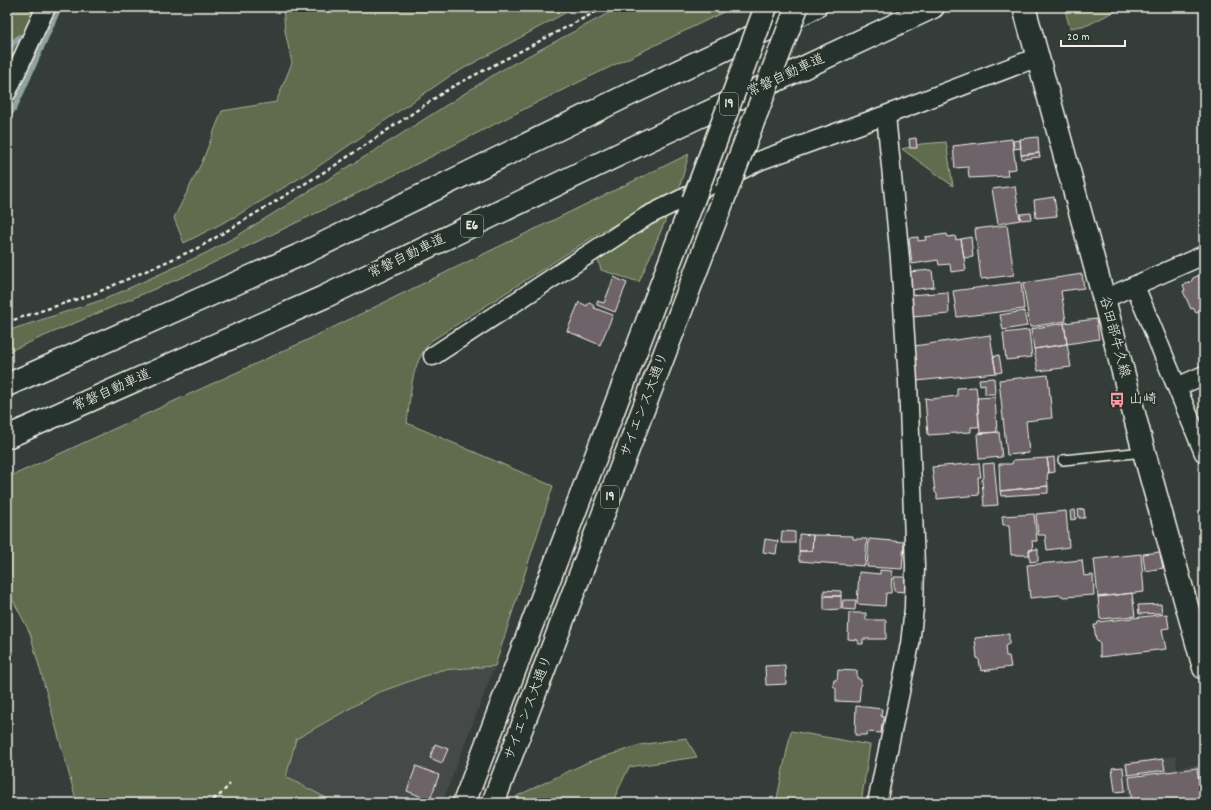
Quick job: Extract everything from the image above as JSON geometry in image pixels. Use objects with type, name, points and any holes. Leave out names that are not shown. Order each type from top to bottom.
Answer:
[{"type":"main road","name":"サイエンス大通り","points":[[464,803],[766,7]]},
{"type":"main road","name":"サイエンス大通り","points":[[493,803],[797,7]]},
{"type":"main road","points":[[7,385],[304,253],[628,95],[815,7]]},
{"type":"main road","name":"常磐自動車道","points":[[7,437],[324,297],[649,140],[933,7]]},
{"type":"main road","name":"谷田部牛久線","points":[[1024,7],[1204,668]]},
{"type":"street","points":[[7,92],[46,7]]},
{"type":"street","points":[[433,356],[647,216],[761,160],[886,115],[1038,57]]},
{"type":"street","points":[[877,803],[910,644],[914,608],[915,565],[908,382],[900,259],[886,115]]},
{"type":"street","points":[[1104,299],[1204,255]]},
{"type":"street","points":[[1135,286],[1204,453]]},
{"type":"street","points":[[1177,387],[1204,375]]},
{"type":"lane","points":[[1063,460],[1144,452]]},
{"type":"path","points":[[7,322],[96,293],[200,247],[334,166],[450,88],[605,7]]},
{"type":"path","points":[[207,803],[219,796],[230,784]]},
{"type":"shaded area","points":[[495,666],[442,803],[336,803],[286,777],[296,739],[377,693],[441,670]]},
{"type":"shaded area","points":[[1176,756],[1177,768],[1204,763],[1204,803],[1124,803],[1128,800],[1124,762]]},
{"type":"green space","points":[[7,7],[37,7],[13,61],[7,69]]},
{"type":"green space","points":[[283,7],[576,7],[450,76],[313,170],[238,215],[184,243],[174,218],[202,162],[222,111],[276,102],[292,63],[285,31]]},
{"type":"green space","points":[[620,7],[734,7],[542,100],[387,179],[192,273],[7,352],[7,331],[105,299],[206,253],[237,236],[498,72]]},
{"type":"green space","points":[[1064,7],[1123,7],[1088,25],[1070,28]]},
{"type":"green space","points":[[946,142],[953,186],[902,149],[921,144]]},
{"type":"green space","points":[[689,154],[678,193],[602,231],[431,341],[424,350],[415,370],[407,423],[553,486],[495,666],[441,670],[377,693],[296,739],[286,777],[336,803],[77,803],[30,633],[14,602],[7,596],[7,478],[305,341]]},
{"type":"green space","points":[[662,218],[666,219],[639,282],[601,270],[598,259]]},
{"type":"green space","points":[[791,731],[870,745],[861,803],[776,803]]},
{"type":"green space","points":[[686,738],[697,757],[629,767],[612,803],[515,803],[517,796],[588,762],[640,745]]},
{"type":"building","points":[[1038,137],[1039,153],[1021,155],[1020,139]]},
{"type":"building","points":[[916,138],[917,148],[910,148],[909,139]]},
{"type":"building","points":[[1012,139],[1016,169],[1007,170],[1008,176],[969,178],[968,167],[955,168],[953,146]]},
{"type":"building","points":[[1020,140],[1021,148],[1014,149],[1013,141]]},
{"type":"building","points":[[1039,153],[1040,157],[1022,159],[1021,155]]},
{"type":"building","points":[[1015,186],[1020,220],[998,224],[992,189]]},
{"type":"building","points":[[1054,197],[1057,216],[1036,218],[1034,200]]},
{"type":"building","points":[[1031,213],[1032,219],[1021,220],[1020,214]]},
{"type":"building","points":[[1007,225],[1014,275],[981,279],[975,229]]},
{"type":"building","points":[[947,234],[948,237],[955,236],[956,240],[961,239],[966,270],[951,272],[950,264],[939,265],[938,260],[912,264],[909,238],[918,237],[918,241],[926,240],[925,237]]},
{"type":"building","points":[[971,237],[973,257],[964,258],[961,239]]},
{"type":"building","points":[[932,270],[934,287],[910,290],[908,272]]},
{"type":"building","points":[[1204,273],[1204,309],[1196,313],[1193,308],[1191,309],[1183,291],[1185,290],[1183,285],[1191,282],[1193,278]]},
{"type":"building","points":[[1082,274],[1084,288],[1061,291],[1066,321],[1030,327],[1023,283]]},
{"type":"building","points":[[614,277],[627,283],[615,312],[597,305],[597,301],[604,303]]},
{"type":"building","points":[[1021,282],[1024,309],[957,317],[953,291]]},
{"type":"building","points":[[948,292],[949,314],[912,317],[910,295]]},
{"type":"building","points":[[579,302],[587,306],[589,302],[593,304],[594,308],[613,315],[600,345],[567,331]]},
{"type":"building","points":[[1024,311],[1027,326],[1003,330],[1000,315]]},
{"type":"building","points":[[1096,319],[1099,339],[1067,344],[1064,323]]},
{"type":"building","points":[[1064,323],[1067,344],[1034,349],[1031,329]]},
{"type":"building","points":[[1029,330],[1032,357],[1006,360],[1003,333]]},
{"type":"building","points":[[990,335],[996,373],[916,381],[914,346]]},
{"type":"building","points":[[1067,344],[1071,367],[1038,371],[1034,349]]},
{"type":"building","points":[[999,355],[1002,372],[996,373],[993,357]]},
{"type":"building","points":[[1048,375],[1052,418],[1026,421],[1029,453],[1007,455],[999,380]]},
{"type":"building","points":[[994,378],[995,394],[985,394],[985,384],[980,385],[979,379]]},
{"type":"building","points":[[976,387],[979,427],[971,427],[971,432],[928,435],[925,398],[931,399],[957,396],[957,388]]},
{"type":"building","points":[[995,397],[997,432],[980,433],[977,398]]},
{"type":"building","points":[[999,432],[1002,457],[979,459],[977,434]]},
{"type":"building","points":[[1054,457],[1055,472],[1048,473],[1047,458]]},
{"type":"building","points":[[1047,458],[1049,471],[1047,476],[1048,486],[1000,491],[999,464],[1012,464],[1013,460]]},
{"type":"building","points":[[979,463],[981,477],[978,477],[979,495],[937,499],[932,467]]},
{"type":"building","points":[[994,463],[998,505],[984,506],[982,480],[984,477],[983,464]]},
{"type":"building","points":[[1048,486],[1048,493],[1001,496],[1000,491]]},
{"type":"building","points":[[1084,509],[1085,518],[1079,518],[1078,510]]},
{"type":"building","points":[[1075,510],[1076,519],[1071,520],[1070,511]]},
{"type":"building","points":[[1066,511],[1069,547],[1047,550],[1045,535],[1038,535],[1036,514]]},
{"type":"building","points":[[1034,514],[1037,541],[1032,541],[1033,550],[1029,550],[1030,555],[1011,555],[1009,525],[1003,525],[1002,516]]},
{"type":"building","points":[[782,531],[795,532],[795,543],[781,543]]},
{"type":"building","points":[[799,534],[813,535],[812,551],[799,551]]},
{"type":"building","points":[[813,535],[853,536],[853,539],[867,539],[865,566],[799,561],[799,551],[812,551]]},
{"type":"building","points":[[765,539],[778,541],[776,554],[763,552]]},
{"type":"building","points":[[869,539],[904,542],[902,569],[867,567]]},
{"type":"building","points":[[1038,549],[1038,561],[1030,562],[1029,550]]},
{"type":"building","points":[[1160,552],[1163,568],[1145,571],[1143,554]]},
{"type":"building","points":[[1141,554],[1144,592],[1098,597],[1094,559]]},
{"type":"building","points":[[1082,560],[1084,576],[1093,575],[1094,595],[1064,597],[1060,595],[1030,598],[1027,565]]},
{"type":"building","points":[[880,570],[892,571],[891,593],[886,593],[885,606],[857,604],[859,572],[880,574]]},
{"type":"building","points":[[894,577],[905,577],[905,592],[894,591]]},
{"type":"building","points":[[824,590],[841,591],[841,596],[824,596]]},
{"type":"building","points":[[1132,593],[1135,616],[1100,619],[1098,597]]},
{"type":"building","points":[[824,596],[841,596],[841,609],[824,610]]},
{"type":"building","points":[[843,600],[856,600],[855,610],[842,609]]},
{"type":"building","points":[[1161,604],[1162,613],[1139,614],[1138,605]]},
{"type":"building","points":[[849,613],[866,613],[866,620],[886,620],[886,639],[863,639],[863,644],[858,644],[858,640],[848,639]]},
{"type":"building","points":[[1167,614],[1169,628],[1162,629],[1166,649],[1100,657],[1100,644],[1096,640],[1094,625],[1097,625],[1098,622]]},
{"type":"building","points":[[1009,634],[1009,644],[1005,646],[1006,656],[1009,656],[1011,667],[981,671],[979,660],[977,658],[975,638]]},
{"type":"building","points":[[785,665],[786,684],[766,685],[765,666]]},
{"type":"building","points":[[838,670],[857,671],[857,678],[861,680],[859,702],[836,701],[836,688],[833,686],[834,680],[837,680]]},
{"type":"building","points":[[856,706],[882,709],[881,716],[885,718],[885,723],[882,724],[881,733],[868,732],[866,735],[855,735]]},
{"type":"building","points":[[435,744],[448,749],[442,763],[430,758]]},
{"type":"building","points":[[1163,759],[1165,770],[1128,775],[1126,764]]},
{"type":"building","points":[[416,766],[439,775],[430,800],[407,791]]},
{"type":"building","points":[[1123,767],[1125,791],[1115,792],[1112,768]]},
{"type":"building","points":[[1204,767],[1204,784],[1200,768]]},
{"type":"building","points":[[1197,768],[1202,803],[1132,803],[1129,777]]},
{"type":"waterway","points":[[7,117],[14,108],[59,7]]},
{"type":"waterway","points":[[7,51],[20,37]]},
{"type":"place","name":"山崎","points":[[1117,400]]}]
